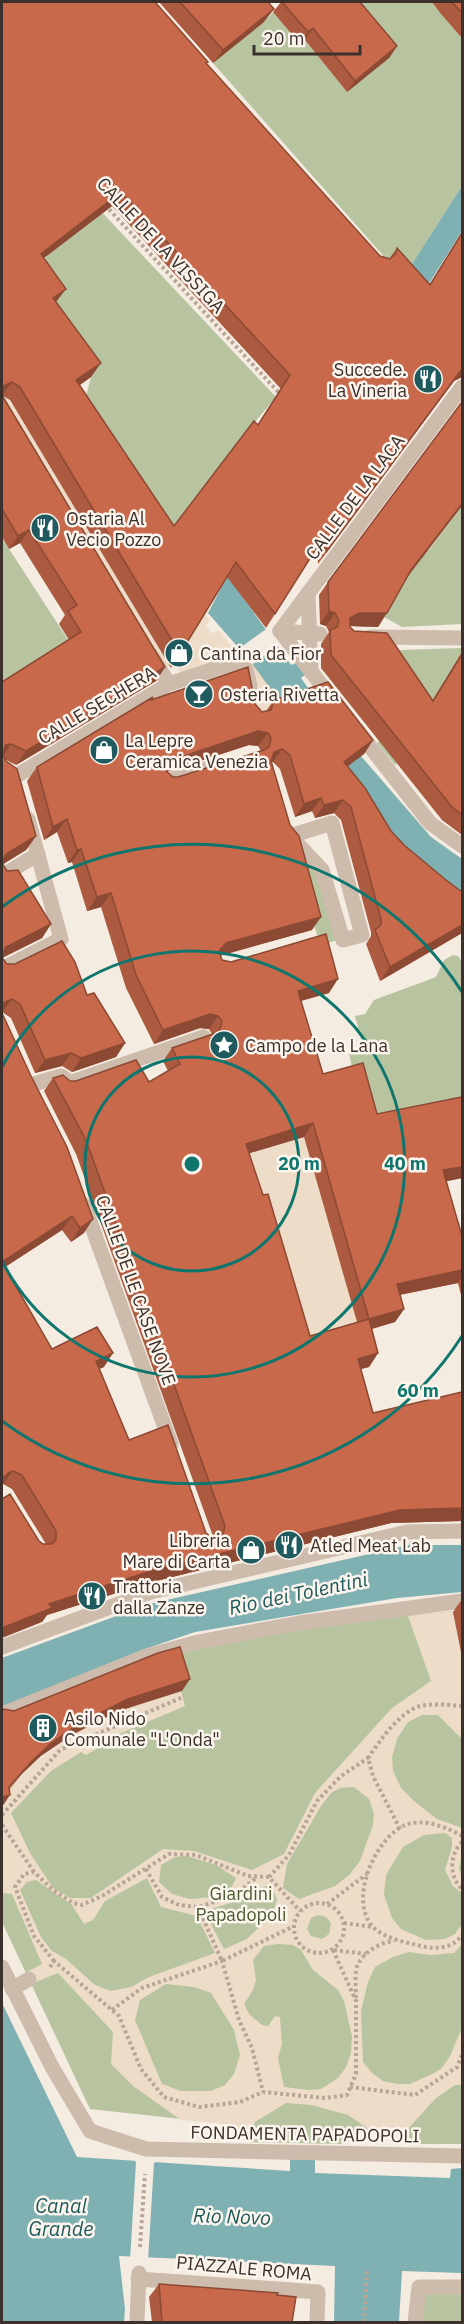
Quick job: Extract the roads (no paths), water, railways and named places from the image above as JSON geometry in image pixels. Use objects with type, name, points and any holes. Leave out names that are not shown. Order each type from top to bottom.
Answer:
[{"type":"street","name":"CALLE DE LA LACA","points":[[279,631],[462,387]]},
{"type":"street","points":[[308,593],[315,634],[311,672]]},
{"type":"street","points":[[279,631],[315,634]]},
{"type":"street","points":[[279,631],[430,823],[462,846]]},
{"type":"street","points":[[360,636],[462,638]]},
{"type":"street","points":[[142,641],[169,684]]},
{"type":"street","name":"CALLE SECHERA","points":[[2,767],[18,781],[120,721],[169,684],[236,662],[246,669],[252,702]]},
{"type":"street","points":[[166,781],[231,761]]},
{"type":"street","points":[[2,969],[61,939],[26,809]]},
{"type":"street","points":[[332,823],[362,935],[343,940],[322,870],[291,834],[332,823]]},
{"type":"street","points":[[2,876],[38,854]]},
{"type":"street","points":[[322,870],[343,865]]},
{"type":"street","points":[[336,916],[356,911]]},
{"type":"street","points":[[45,1085],[202,1037]]},
{"type":"street","name":"CALLE DE LE CASE NOVE","points":[[78,1188],[174,1453]]},
{"type":"street","points":[[89,1218],[106,1222]]},
{"type":"street","points":[[2,1647],[75,1613],[115,1599],[151,1592],[217,1571],[310,1549],[407,1532],[462,1531]]},
{"type":"street","points":[[2,1714],[147,1656],[198,1642],[299,1623],[462,1601]]},
{"type":"street","name":"FONDAMENTA PAPADOPOLI","points":[[2,1967],[52,2067],[90,2131],[146,2150],[462,2156]]},
{"type":"street","points":[[12,1989],[29,1979]]},
{"type":"street","name":"PIAZZALE ROMA","points":[[137,2322],[138,2276],[318,2292],[317,2322]]},
{"type":"street","points":[[415,2322],[419,2287],[462,2287]]},
{"type":"water","points":[[462,186],[462,231],[316,463],[239,592],[291,665],[296,663],[305,675],[301,678],[335,726],[431,837],[462,859],[462,912],[320,757],[251,662],[208,613],[342,358],[403,278]]},
{"type":"water","name":"Rio dei Tolentini","points":[[410,1541],[425,1541],[427,1545],[462,1545],[462,1592],[397,1598],[195,1632],[142,1650],[2,1707],[2,1658],[149,1604],[409,1545]]},
{"type":"water","points":[[2,2003],[77,2157],[290,2171],[290,2159],[315,2159],[315,2173],[450,2178],[451,2169],[462,2168],[462,2273],[402,2271],[399,2322],[334,2322],[335,2266],[119,2256],[125,2309],[124,2322],[2,2322]]},
{"type":"place","name":"Succede. La Vineria","points":[[428,379]]},
{"type":"place","name":"Ostaria Al Vecio Pozzo","points":[[45,528]]},
{"type":"place","name":"Cantina da Fior","points":[[179,653]]},
{"type":"place","name":"Osteria Rivetta","points":[[199,694]]},
{"type":"place","name":"La Lepre Ceramica Venezia","points":[[104,750]]},
{"type":"place","name":"Campo de la Lana","points":[[224,1045]]},
{"type":"place","name":"Atled Meat Lab","points":[[289,1545]]},
{"type":"place","name":"Libreria Mare di Carta","points":[[251,1550]]},
{"type":"place","name":"Trattoria dalla Zanze","points":[[92,1596]]},
{"type":"place","name":"Asilo Nido Comunale \"L'Onda\"","points":[[43,1728]]},
{"type":"park label","name":"Giardini Papadopoli","points":[[241,1903]]},
{"type":"water label","name":"Canal Grande","points":[[61,2216]]},
{"type":"water label","name":"Rio Novo","points":[[232,2216]]}]
